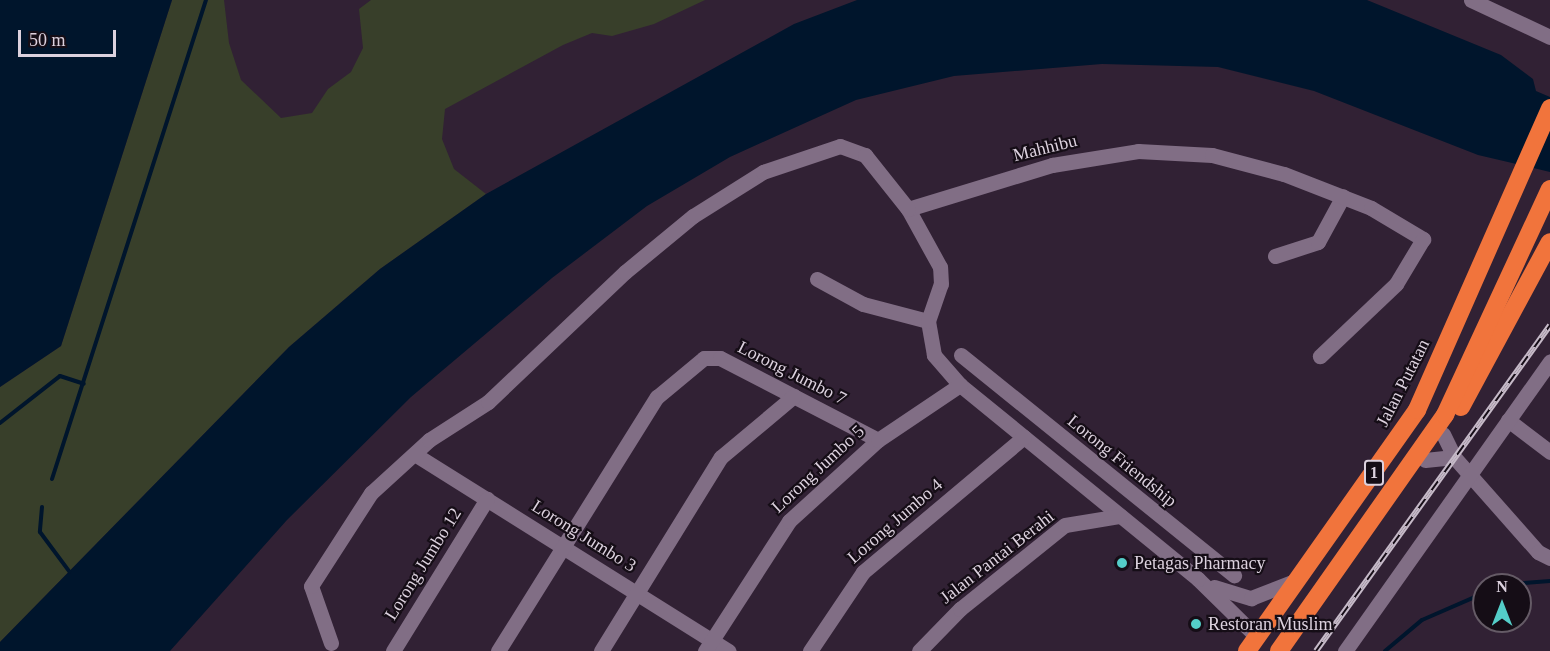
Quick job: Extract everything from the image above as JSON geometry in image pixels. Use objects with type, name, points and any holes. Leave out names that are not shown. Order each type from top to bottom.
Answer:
[{"type":"highway","name":"Jalan Putatan","points":[[1252,644],[1417,410],[1550,108]]},
{"type":"highway","name":"1","points":[[1279,651],[1402,481],[1461,386],[1505,294],[1550,189]]},
{"type":"highway","points":[[1402,481],[1425,460],[1443,434],[1521,304],[1550,242]]},
{"type":"street","points":[[1471,0],[1550,37]]},
{"type":"street","points":[[331,643],[311,586],[371,493],[445,428],[488,402],[652,248],[763,172],[812,152],[851,146],[865,155],[908,209],[940,267],[941,284],[927,321],[934,355],[964,388],[1198,579],[1226,594],[1251,598],[1297,580]]},
{"type":"street","name":"Mahhibu","points":[[908,209],[1068,161],[1158,150],[1234,159],[1343,196],[1416,230],[1424,243],[1396,284],[1320,356]]},
{"type":"street","points":[[1275,256],[1318,242],[1343,196]]},
{"type":"street","points":[[817,279],[863,304],[927,321]]},
{"type":"street","name":"Lorong Friendship","points":[[961,355],[1234,575]]},
{"type":"street","name":"Lorong Jumbo 7","points":[[498,651],[657,397],[704,358],[720,358],[878,440]]},
{"type":"street","points":[[1345,651],[1548,365]]},
{"type":"street","points":[[964,388],[985,376]]},
{"type":"street","name":"Lorong Jumbo 5","points":[[708,646],[789,521],[878,440],[964,388]]},
{"type":"street","points":[[602,651],[722,457],[794,396]]},
{"type":"street","points":[[1508,420],[1550,452]]},
{"type":"street","points":[[1443,434],[1454,457],[1473,472],[1538,552],[1550,558]]},
{"type":"street","name":"Lorong Jumbo 4","points":[[810,651],[862,572],[1024,437]]},
{"type":"street","name":"Lorong Jumbo 3","points":[[416,455],[638,593],[708,646],[729,651]]},
{"type":"street","points":[[1425,460],[1454,457]]},
{"type":"street","name":"Lorong Jumbo 12","points":[[393,651],[487,499]]},
{"type":"street","name":"Jalan Pantai Berahi","points":[[919,651],[935,631],[1065,525],[1120,516]]},
{"type":"street","points":[[1198,579],[1252,644]]},
{"type":"green space","points":[[172,0],[224,0],[229,43],[241,80],[281,118],[312,113],[328,89],[351,72],[363,48],[359,9],[371,0],[705,0],[654,24],[612,36],[592,33],[563,45],[445,109],[442,139],[454,169],[486,194],[380,269],[289,347],[0,642],[0,387],[61,346]]},
{"type":"water","points":[[0,0],[172,0],[61,346],[0,387]]},
{"type":"water","points":[[857,0],[1367,0],[1501,55],[1533,79],[1536,91],[1550,97],[1550,172],[1478,155],[1314,91],[1218,67],[1102,64],[954,76],[856,100],[730,157],[647,206],[552,278],[411,397],[287,520],[170,651],[0,651],[0,642],[289,347],[380,269],[486,194],[794,24]]},
{"type":"waterway","points":[[52,479],[206,0]]},
{"type":"waterway","points":[[0,423],[60,376],[84,384]]},
{"type":"waterway","points":[[42,507],[40,532],[69,571]]},
{"type":"waterway","points":[[1532,582],[1550,581]]},
{"type":"waterway","points":[[1385,651],[1422,620],[1472,598]]},
{"type":"railway","points":[[1316,651],[1550,325]]},
{"type":"place","name":"Petagas Pharmacy","points":[[1122,563]]},
{"type":"place","name":"Restoran Muslim","points":[[1196,624]]}]
